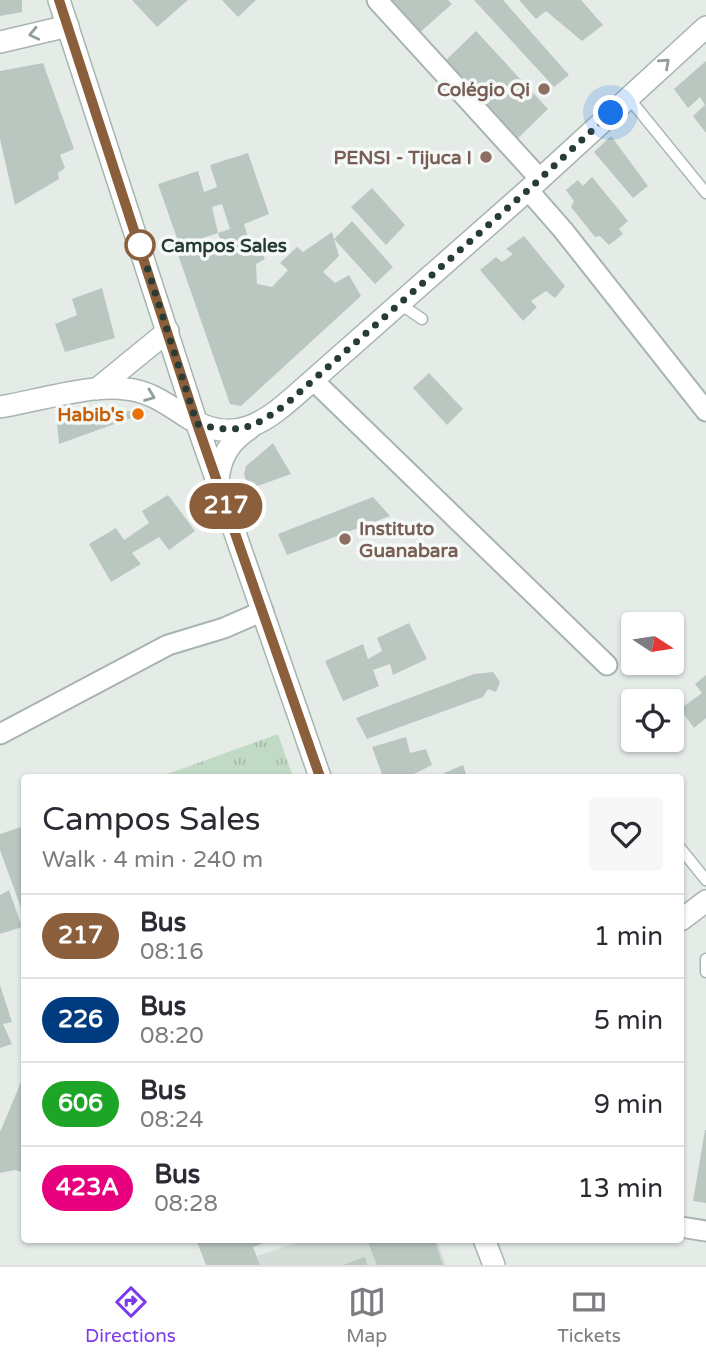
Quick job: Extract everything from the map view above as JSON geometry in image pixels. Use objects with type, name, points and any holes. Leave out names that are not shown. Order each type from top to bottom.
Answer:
[{"type":"street","points":[[59,0],[197,424],[319,774]]},
{"type":"street","points":[[377,0],[534,184],[563,230],[706,411]]},
{"type":"street","points":[[0,42],[68,26]]},
{"type":"street","points":[[218,481],[220,464],[226,450],[250,428],[285,405],[534,184],[628,96],[704,31]]},
{"type":"street","points":[[97,389],[168,331]]},
{"type":"street","points":[[313,380],[607,665]]},
{"type":"street","points":[[0,407],[97,389],[127,388],[155,396],[197,424],[233,431],[250,428]]},
{"type":"street","points":[[0,734],[168,645],[223,628],[263,611]]},
{"type":"street","points":[[684,918],[704,908]]},
{"type":"street","points":[[684,1227],[706,1231]]},
{"type":"street","points":[[486,1243],[494,1265]]},
{"type":"lane","points":[[628,96],[706,193]]},
{"type":"lane","points":[[400,304],[422,319]]},
{"type":"lane","points":[[684,853],[706,880]]},
{"type":"lane","points":[[706,959],[706,972]]},
{"type":"shaded area","points":[[295,1243],[438,1243],[446,1265],[260,1265],[257,1256]]},
{"type":"green space","points":[[278,734],[292,774],[167,774]]},
{"type":"building","points":[[0,0],[22,0],[22,12],[0,16]]},
{"type":"building","points":[[132,0],[188,0],[157,27]]},
{"type":"building","points":[[222,0],[256,0],[238,17]]},
{"type":"building","points":[[384,0],[448,0],[452,4],[417,35]]},
{"type":"building","points":[[474,0],[503,0],[569,75],[554,87]]},
{"type":"building","points":[[519,0],[581,0],[603,25],[582,41],[546,11],[536,19]]},
{"type":"building","points":[[476,31],[548,109],[515,141],[444,62]]},
{"type":"building","points":[[706,61],[706,133],[693,116],[705,105],[700,97],[688,108],[674,89]]},
{"type":"building","points":[[43,63],[74,149],[60,155],[65,168],[58,173],[59,179],[15,205],[0,139],[0,71]]},
{"type":"building","points":[[611,136],[648,186],[633,198],[594,152]]},
{"type":"building","points":[[248,153],[269,214],[244,224],[250,244],[256,241],[265,259],[256,264],[257,284],[272,287],[288,270],[280,263],[297,247],[303,252],[332,232],[339,256],[323,272],[335,283],[349,275],[361,296],[241,406],[230,404],[175,246],[179,244],[158,184],[198,171],[204,192],[217,187],[210,165]],"holes":[[[222,204],[230,229],[218,233],[212,207]],[[218,233],[223,249],[204,257],[200,239]]]},
{"type":"building","points":[[592,177],[628,221],[619,229],[623,234],[609,245],[600,236],[595,237],[571,207],[574,201],[566,190],[578,180],[583,186]]},
{"type":"building","points":[[372,188],[405,225],[386,245],[351,207]]},
{"type":"building","points":[[352,221],[393,267],[375,284],[334,239]]},
{"type":"building","points":[[524,236],[565,286],[555,298],[546,291],[531,301],[537,307],[523,321],[480,270],[496,257],[502,262],[513,254],[506,249]]},
{"type":"building","points":[[102,288],[115,338],[65,352],[55,324],[77,315],[72,299]]},
{"type":"building","points":[[429,373],[463,409],[447,425],[413,388]]},
{"type":"building","points":[[129,411],[148,412],[59,444],[57,423]]},
{"type":"building","points":[[273,443],[291,474],[249,489],[244,474],[246,466]]},
{"type":"building","points":[[168,495],[195,531],[169,550],[159,537],[132,553],[141,564],[111,582],[89,544],[116,528],[124,540],[149,523],[142,511]]},
{"type":"building","points":[[373,497],[390,516],[287,555],[278,534]]},
{"type":"building","points":[[409,623],[427,659],[393,675],[390,664],[373,670],[379,686],[343,701],[325,661],[363,644],[368,659],[382,651],[377,638]]},
{"type":"building","points":[[493,672],[500,682],[496,692],[488,689],[483,697],[367,739],[356,718],[474,674]]},
{"type":"building","points":[[706,675],[706,718],[694,728],[684,714],[684,706],[702,693],[695,684]]},
{"type":"building","points":[[406,737],[410,753],[426,749],[432,765],[414,774],[382,774],[372,747]]},
{"type":"building","points":[[463,765],[466,774],[444,774]]},
{"type":"building","points":[[21,827],[21,908],[0,850],[0,834]]},
{"type":"building","points":[[9,890],[21,927],[0,934],[0,895]]},
{"type":"building","points":[[0,985],[12,1022],[3,1024],[12,1044],[0,1048]]},
{"type":"building","points":[[21,1082],[21,1172],[15,1170],[0,1173],[0,1132]]},
{"type":"building","points":[[706,1130],[706,1203],[693,1201]]},
{"type":"building","points":[[198,1243],[264,1243],[253,1247],[260,1265],[206,1265]]},
{"type":"building","points":[[368,1243],[435,1243],[443,1265],[377,1265]]},
{"type":"building","points":[[365,1257],[367,1265],[343,1265]]},
{"type":"bus line","name":"217","points":[[59,0],[197,424],[319,774]]},
{"type":"place","name":"Colégio Qi","points":[[544,89]]},
{"type":"place","name":"PENSI - Tijuca I","points":[[486,157]]},
{"type":"place","name":"Campos Sales","points":[[140,245]]},
{"type":"place","name":"Habib's","points":[[138,414]]},
{"type":"place","name":"Instituto Guanabara","points":[[345,539]]},
{"type":"route","points":[[140,245],[197,424],[233,431],[250,428],[285,405],[611,113]]}]
